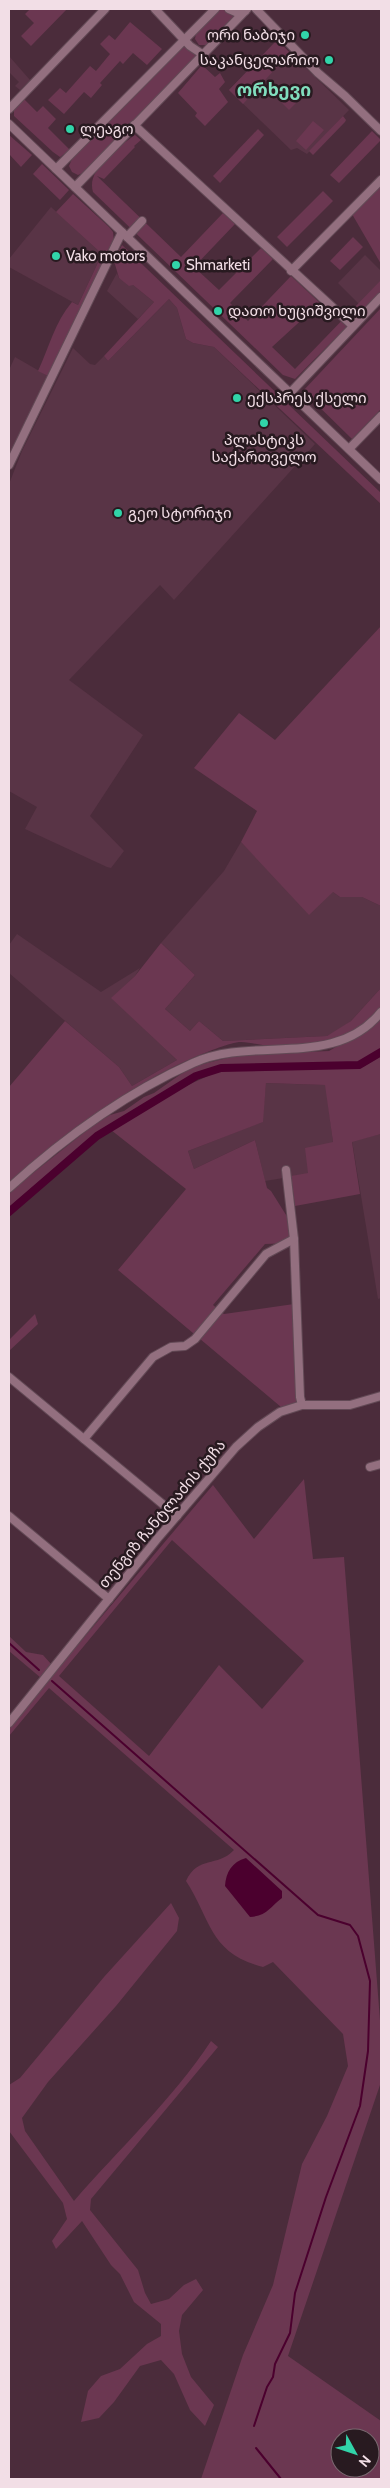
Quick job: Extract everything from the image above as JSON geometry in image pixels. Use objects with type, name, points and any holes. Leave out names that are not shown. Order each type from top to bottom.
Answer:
[{"type":"street","points":[[9,109],[105,9]]},
{"type":"street","points":[[155,9],[184,40],[202,54]]},
{"type":"street","points":[[56,169],[216,9]]},
{"type":"street","points":[[229,9],[238,13],[246,10]]},
{"type":"street","points":[[256,9],[318,73],[381,131]]},
{"type":"street","points":[[75,187],[246,10]]},
{"type":"street","points":[[9,124],[381,480]]},
{"type":"street","points":[[134,125],[353,326]]},
{"type":"street","points":[[291,270],[381,180]]},
{"type":"street","points":[[9,465],[124,235],[142,221]]},
{"type":"street","points":[[290,393],[381,297]]},
{"type":"street","points":[[348,449],[381,416]]},
{"type":"street","points":[[9,1188],[86,1124],[138,1092],[193,1062],[237,1052],[332,1044],[363,1028],[381,1012]]},
{"type":"street","points":[[286,1170],[291,1194],[300,1397],[302,1405]]},
{"type":"street","points":[[84,1439],[153,1357],[171,1347],[185,1346],[194,1339],[266,1254],[294,1239]]},
{"type":"street","points":[[9,1377],[177,1516]]},
{"type":"street","name":"თენგიზ ჩანტლაძის ქუჩა","points":[[9,1723],[177,1516],[236,1447],[258,1427],[280,1412],[302,1405],[350,1405],[381,1396]]},
{"type":"street","points":[[370,1467],[381,1464]]},
{"type":"street","points":[[9,1516],[109,1599]]},
{"type":"shaded area","points":[[30,9],[67,9],[31,46],[21,36],[34,23],[25,14]]},
{"type":"shaded area","points":[[220,9],[226,9],[236,16],[208,45],[199,45],[195,39],[196,33]]},
{"type":"shaded area","points":[[130,22],[162,49],[147,65],[133,53],[123,64],[120,61],[100,83],[102,85],[91,98],[84,92],[64,114],[48,100],[60,88],[66,93],[90,66],[96,71],[110,54],[100,44],[109,35],[115,40]]},
{"type":"shaded area","points":[[277,40],[349,110],[307,154],[297,148],[291,150],[229,90]]},
{"type":"shaded area","points":[[277,40],[290,53],[243,104],[229,90]]},
{"type":"shaded area","points":[[184,45],[197,56],[85,172],[78,175],[72,172],[69,166],[72,159]]},
{"type":"shaded area","points":[[9,56],[30,80],[20,90],[15,86],[19,82],[9,72]]},
{"type":"shaded area","points":[[202,65],[215,77],[220,73],[225,82],[219,89],[228,102],[205,126],[195,116],[197,113],[178,93]]},
{"type":"shaded area","points":[[287,86],[300,99],[289,110],[276,97]]},
{"type":"shaded area","points":[[23,98],[37,112],[43,106],[56,119],[48,128],[70,150],[60,157],[14,116],[14,108]]},
{"type":"shaded area","points":[[343,116],[346,120],[345,122],[313,155],[309,151]]},
{"type":"shaded area","points":[[313,121],[324,130],[306,150],[296,141]]},
{"type":"shaded area","points":[[258,129],[264,135],[220,183],[213,176]]},
{"type":"shaded area","points":[[372,131],[381,140],[339,183],[330,175]]},
{"type":"shaded area","points":[[9,135],[32,155],[21,167],[9,154]]},
{"type":"shaded area","points":[[135,135],[141,140],[135,147],[104,179],[97,176],[181,257],[223,213],[235,224],[194,267],[219,290],[261,248],[273,259],[230,303],[248,321],[291,276],[320,303],[272,347],[295,369],[381,280],[381,292],[295,379],[283,375],[93,192],[92,184],[98,168],[112,153]]},
{"type":"shaded area","points":[[42,164],[69,190],[60,200],[33,174]]},
{"type":"shaded area","points":[[381,184],[381,264],[352,214]]},
{"type":"shaded area","points":[[323,191],[333,201],[287,247],[277,237]]},
{"type":"shaded area","points":[[73,194],[109,227],[113,232],[114,241],[48,376],[38,371],[53,335],[61,318],[72,302],[78,305],[102,254],[56,212]]},
{"type":"shaded area","name":"Vako motors","points":[[51,207],[102,254],[78,305],[9,267],[9,259]]},
{"type":"shaded area","points":[[353,237],[363,247],[340,270],[330,261]]},
{"type":"shaded area","points":[[122,245],[381,493],[381,504],[214,347],[193,343],[186,339],[177,308],[169,299],[108,361],[104,356],[154,302],[133,285],[129,286],[119,278],[114,261]]},
{"type":"shaded area","points":[[365,255],[381,271],[381,287],[362,307],[338,283]]},
{"type":"shaded area","points":[[117,273],[119,278],[133,285],[154,302],[138,319],[107,291]]},
{"type":"shaded area","points":[[169,299],[177,308],[186,339],[193,343],[214,347],[315,444],[174,600],[160,585],[69,680],[143,735],[90,816],[124,851],[111,868],[25,829],[37,807],[9,791],[9,484],[22,451],[73,348],[90,364],[95,365],[104,356],[108,361]]},
{"type":"shaded area","points":[[381,308],[381,409],[352,439],[303,391]]},
{"type":"shaded area","points":[[15,357],[48,376],[9,456],[9,370]]},
{"type":"shaded area","points":[[381,626],[381,906],[362,897],[340,897],[333,892],[309,915],[241,842],[257,811],[194,768],[239,713],[275,740]]},
{"type":"shaded area","points":[[241,842],[263,864],[333,892],[340,897],[362,897],[381,906],[380,989],[351,1021],[336,1032],[327,1036],[223,1041],[199,1021],[190,1031],[165,1009],[195,975],[161,943],[224,871]]},
{"type":"shaded area","points":[[17,934],[101,992],[140,968],[135,976],[112,998],[177,1060],[132,1086],[119,1067],[9,973],[9,945]]},
{"type":"shaded area","points":[[161,943],[195,975],[165,1009],[190,1031],[199,1021],[223,1041],[327,1036],[351,1021],[380,989],[381,984],[381,1008],[358,1028],[331,1040],[286,1046],[267,1046],[236,1042],[197,1056],[147,1081],[98,1112],[9,1183],[9,1087],[65,1021],[119,1067],[132,1086],[177,1060],[111,998],[135,976]]},
{"type":"shaded area","points":[[381,1017],[381,1048],[367,1059],[354,1063],[219,1066],[184,1080],[96,1133],[9,1207],[9,1192],[96,1123],[110,1115],[124,1111],[191,1067],[239,1055],[329,1051],[375,1024]]},
{"type":"shaded area","points":[[381,1056],[381,1134],[352,1142],[360,1194],[295,1206],[291,1176],[308,1173],[305,1148],[333,1142],[325,1085],[266,1083],[263,1122],[188,1151],[194,1169],[255,1140],[267,1188],[271,1191],[288,1218],[291,1243],[265,1244],[213,1305],[224,1314],[294,1304],[297,1401],[294,1405],[281,1407],[118,1270],[186,1189],[111,1130],[168,1094],[219,1071],[363,1067]]},
{"type":"shaded area","points":[[266,1083],[326,1085],[333,1142],[308,1174],[265,1181],[255,1140],[194,1169],[188,1151],[262,1122]]},
{"type":"shaded area","points":[[381,1134],[381,1298],[378,1299],[352,1141]]},
{"type":"shaded area","points":[[35,1314],[38,1324],[9,1351],[9,1340]]},
{"type":"shaded area","points":[[304,1479],[313,1559],[344,1557],[381,2033],[381,2082],[288,2356],[381,2421],[381,2479],[201,2479],[243,2355],[273,2285],[302,2164],[327,2116],[348,2066],[343,2034],[273,1962],[263,1967],[245,1961],[232,1953],[214,1934],[186,1881],[196,1868],[221,1859],[234,1850],[49,1688],[9,1736],[9,1716],[41,1678],[9,1651],[9,1636],[26,1652],[43,1655],[51,1664],[59,1667],[213,1485],[254,1539]],"holes":[[[172,1540],[304,1661],[262,1709],[219,1665],[149,1756],[59,1676]]]},
{"type":"shaded area","points":[[246,1858],[282,1891],[282,1898],[268,1910],[260,1915],[250,1917],[225,1886],[227,1876],[233,1865]]},
{"type":"shaded area","points":[[171,1903],[179,1918],[177,1931],[116,2006],[48,2082],[22,2118],[25,2131],[74,2201],[163,2104],[211,2041],[218,2047],[91,2199],[90,2210],[138,2270],[145,2293],[151,2304],[169,2299],[184,2285],[196,2279],[203,2290],[182,2315],[179,2331],[182,2354],[191,2377],[214,2405],[205,2426],[190,2410],[174,2374],[161,2360],[140,2366],[114,2402],[99,2418],[81,2422],[88,2391],[101,2376],[120,2369],[147,2344],[161,2336],[161,2324],[134,2302],[120,2274],[111,2265],[82,2221],[56,2249],[52,2241],[67,2219],[63,2203],[9,2131],[9,2085],[20,2078],[104,1977]]},
{"type":"waterway","points":[[9,1212],[97,1136],[196,1076],[221,1068],[359,1065],[381,1052]]},
{"type":"waterway","points":[[9,1643],[39,1670]]},
{"type":"waterway","points":[[52,1681],[318,1915],[350,1925],[358,1936],[370,1981],[368,2051],[360,2106],[326,2197],[295,2293],[290,2333],[275,2364],[273,2377],[267,2387],[254,2426]]},
{"type":"waterway","points":[[256,2448],[281,2479]]},
{"type":"place","name":"ორი ნაბიჯი","points":[[305,35]]},
{"type":"place","name":"საკანცელარიო","points":[[329,60]]},
{"type":"place","name":"ლეაგო","points":[[70,129]]},
{"type":"place","name":"Vako motors","points":[[56,256]]},
{"type":"place","name":"Shmarketi","points":[[176,265]]},
{"type":"place","name":"დათო ხუციშვილი","points":[[218,311]]},
{"type":"place","name":"ექსპრეს ქსელი","points":[[237,398]]},
{"type":"place","name":"პლასტიკს საქართველო","points":[[264,423]]},
{"type":"place","name":"გეო სტორიჯი","points":[[118,513]]},
{"type":"district","name":"ორხევი","points":[[274,90]]}]
